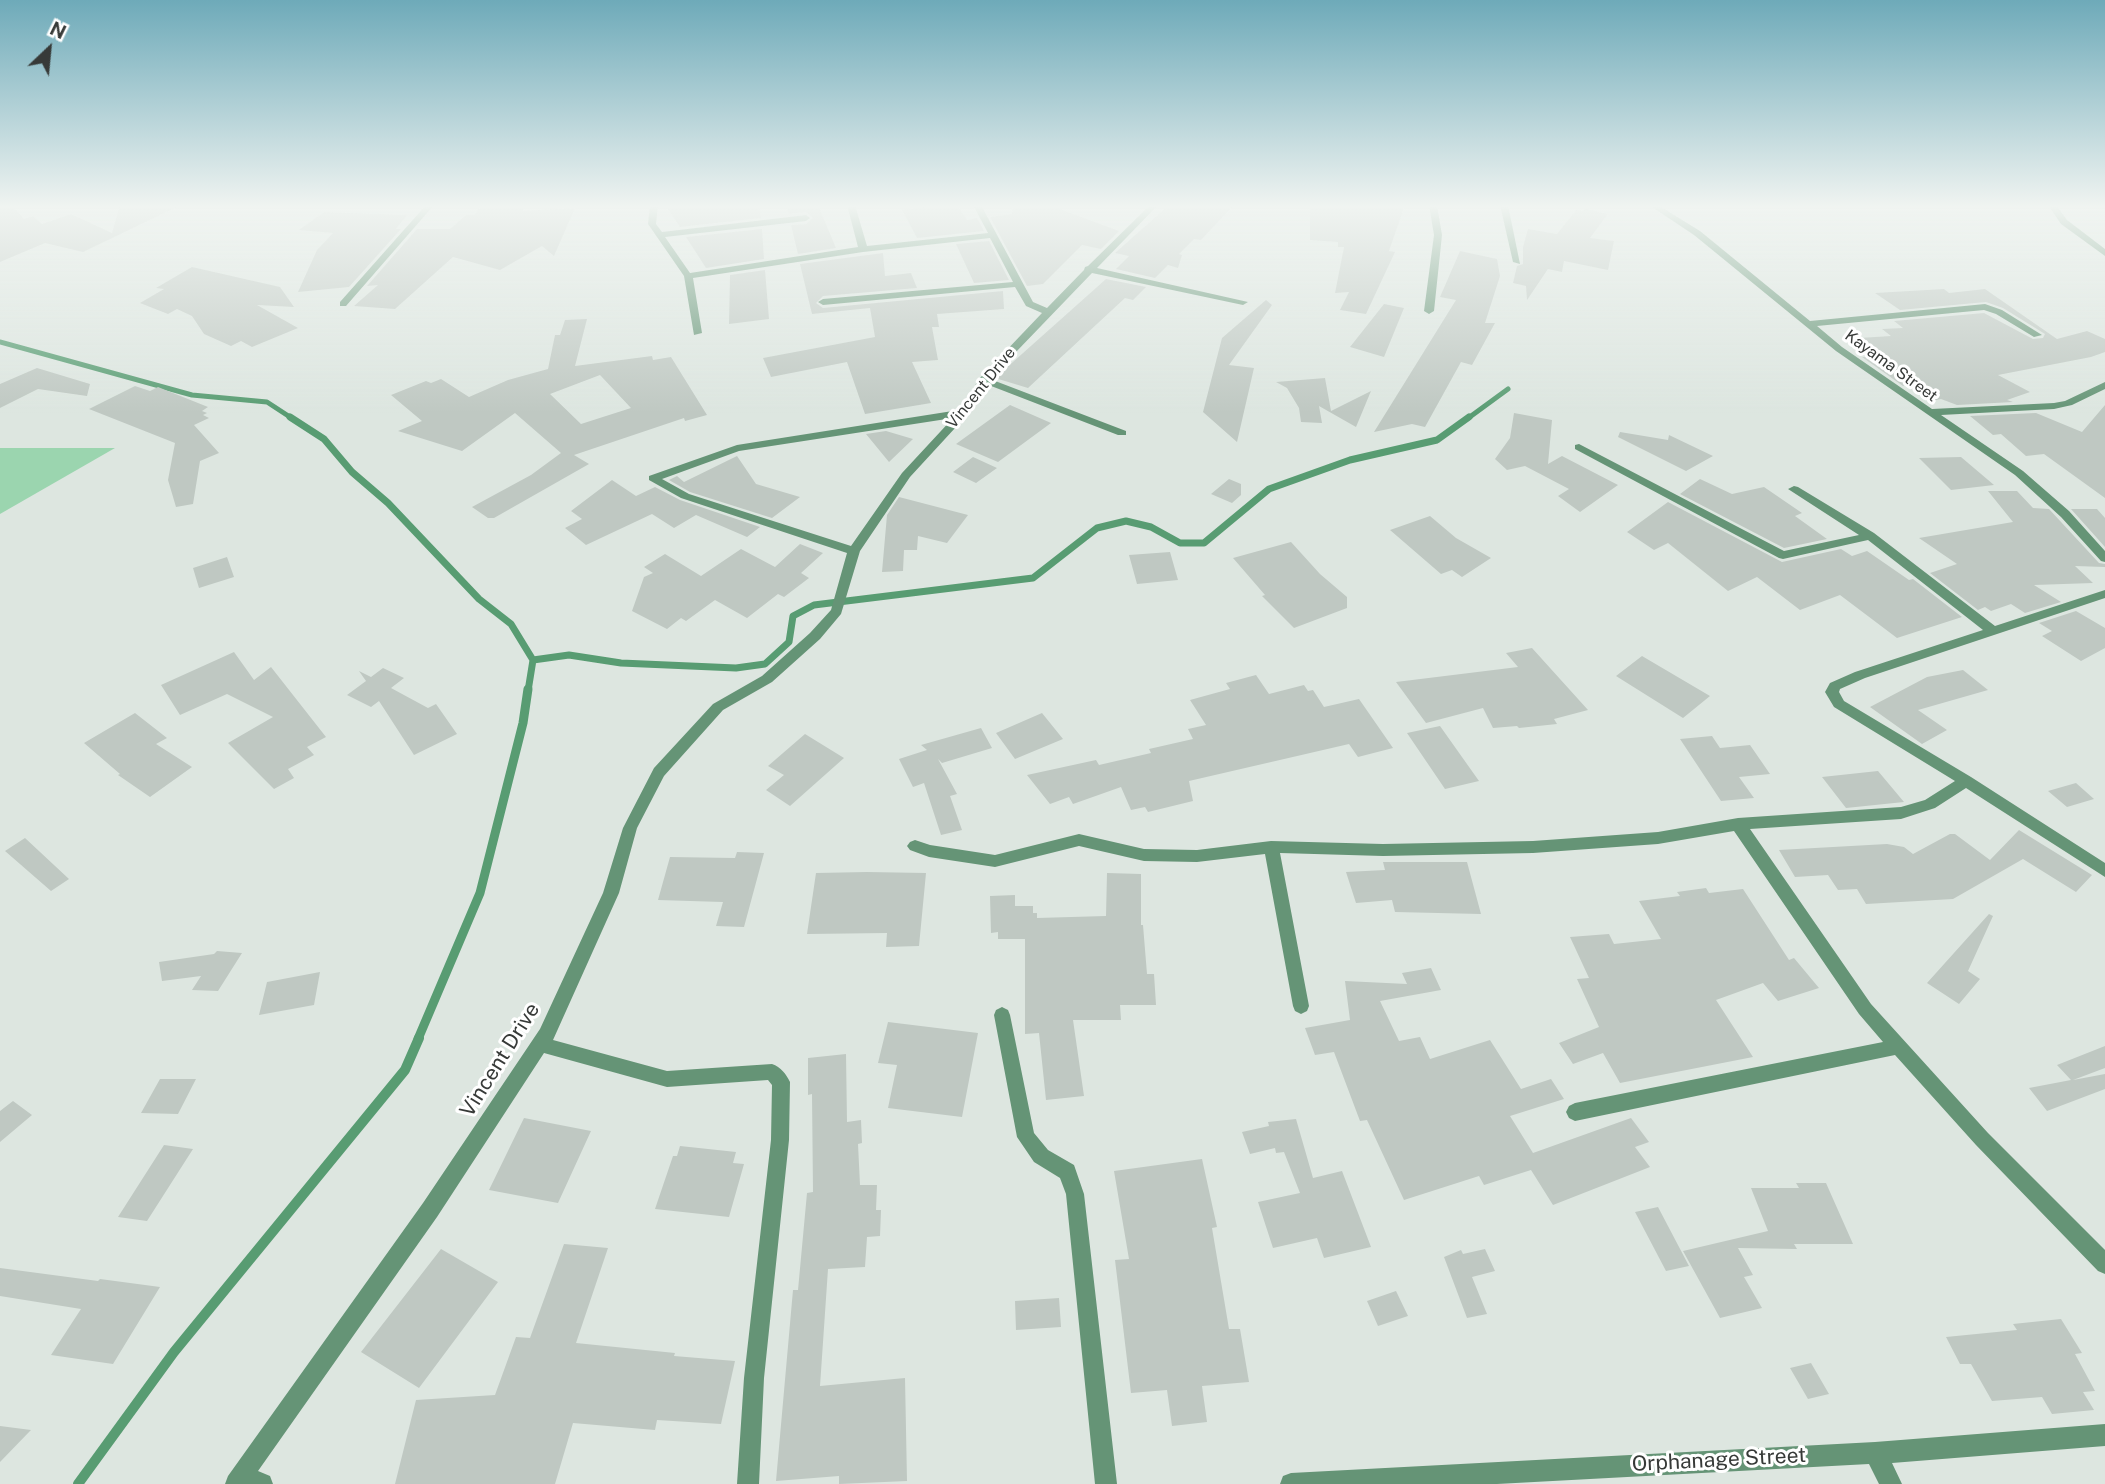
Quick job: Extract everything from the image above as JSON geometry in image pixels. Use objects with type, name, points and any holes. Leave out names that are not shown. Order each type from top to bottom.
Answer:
[{"type":"street","points":[[343,304],[369,274]]},
{"type":"street","points":[[697,333],[688,276],[699,274]]},
{"type":"street","points":[[1012,274],[1029,304],[1047,312]]},
{"type":"street","name":"Vincent Drive","points":[[247,1481],[540,1044],[611,893],[630,828],[659,772],[718,707],[767,679],[789,662],[837,611],[844,594],[854,551],[906,475],[962,413],[984,380],[1083,274]]},
{"type":"street","points":[[1113,274],[1243,302]]},
{"type":"street","points":[[1429,311],[1433,274]]},
{"type":"street","name":"Kayama Street","points":[[1747,274],[1808,324],[2027,480],[2065,514],[2105,558]]},
{"type":"street","points":[[823,302],[1017,284]]},
{"type":"street","points":[[1808,324],[1985,307],[1999,312],[2038,335]]},
{"type":"street","points":[[984,380],[1122,433]]},
{"type":"street","points":[[1928,412],[2054,406],[2105,385]]},
{"type":"street","points":[[854,551],[685,496],[653,478],[737,448],[962,413]]},
{"type":"street","points":[[1578,447],[1783,555],[1870,536]]},
{"type":"street","points":[[1794,489],[1870,536],[1993,631]]},
{"type":"street","points":[[2105,594],[1860,675],[1835,686],[1832,692],[1839,704],[1966,780],[2105,871]]},
{"type":"street","points":[[915,846],[929,851],[995,861],[1079,840],[1144,855],[1197,856],[1271,847],[1383,850],[1533,847],[1658,838],[1738,824],[1901,813],[1930,804],[1966,780]]},
{"type":"street","points":[[1738,824],[1865,1009],[1982,1139],[2105,1264]]},
{"type":"street","points":[[1271,847],[1301,1006]]},
{"type":"street","points":[[1002,1015],[1026,1137],[1041,1156],[1067,1172],[1076,1194],[1106,1484]]},
{"type":"street","points":[[540,1044],[667,1079],[772,1072],[781,1082],[780,1140],[754,1378],[748,1484]]},
{"type":"street","points":[[1575,1112],[1897,1047]]},
{"type":"street","name":"Orphanage Street","points":[[1291,1484],[1497,1475],[1556,1476],[2105,1435]]},
{"type":"street","points":[[1875,1453],[1891,1484]]},
{"type":"green space","points":[[0,448],[115,448],[0,514]]},
{"type":"building","points":[[180,274],[224,274],[280,287],[294,307],[257,305],[298,328],[252,347],[241,341],[231,346],[204,334],[192,316],[177,309],[168,314],[140,303],[164,289],[156,288]]},
{"type":"building","points":[[306,274],[360,274],[349,287],[298,292]]},
{"type":"building","points":[[377,274],[434,274],[395,309],[354,306],[378,285],[367,286]]},
{"type":"building","points":[[765,274],[769,319],[729,324],[730,275]]},
{"type":"building","points":[[802,274],[912,274],[917,288],[823,296],[816,303],[823,308],[1003,291],[1004,309],[937,314],[939,327],[932,327],[938,360],[912,362],[931,403],[865,414],[847,362],[771,377],[763,358],[875,337],[870,308],[812,314]]},
{"type":"building","points":[[970,274],[1006,274],[1009,280],[974,283]]},
{"type":"building","points":[[1021,274],[1053,274],[1043,284],[1027,286]]},
{"type":"building","points":[[1139,274],[1159,274],[1155,278]]},
{"type":"building","points":[[1339,274],[1385,274],[1366,314],[1340,310],[1349,292],[1335,293]]},
{"type":"building","points":[[1450,274],[1500,274],[1485,323],[1495,323],[1472,365],[1461,362],[1425,427],[1412,424],[1374,432],[1456,300],[1440,297]]},
{"type":"building","points":[[1515,274],[1544,274],[1527,300],[1526,286],[1513,283]]},
{"type":"building","points":[[1106,279],[1146,287],[1133,300],[1125,298],[1028,388],[995,378]]},
{"type":"building","points":[[1944,289],[1949,293],[1985,289],[2057,339],[2087,331],[2105,339],[2105,352],[1998,375],[2030,392],[2007,400],[2013,402],[1957,405],[1941,399],[1932,401],[1909,384],[1903,386],[1862,357],[1869,357],[1859,348],[1864,347],[1859,343],[1864,343],[1859,338],[1891,336],[1882,329],[1903,328],[1894,321],[1984,313],[2033,339],[2043,338],[2045,334],[2003,308],[1986,302],[1900,310],[1875,293]]},
{"type":"building","points":[[1266,300],[1272,305],[1229,365],[1254,368],[1237,442],[1203,412],[1222,338]]},
{"type":"building","points":[[1384,304],[1404,308],[1384,357],[1350,347]]},
{"type":"building","points":[[587,319],[575,366],[652,356],[653,360],[671,357],[707,415],[685,421],[684,418],[574,455],[589,464],[494,518],[488,518],[472,507],[531,475],[561,453],[515,413],[462,451],[398,431],[422,421],[391,395],[426,381],[431,383],[441,379],[469,397],[508,380],[548,369],[555,335],[560,335],[565,320]],"holes":[[[600,375],[631,408],[581,424],[550,394]]]},
{"type":"building","points":[[37,368],[90,384],[87,396],[38,389],[0,408],[0,384]]},
{"type":"building","points":[[1325,378],[1331,411],[1371,391],[1356,427],[1319,406],[1322,423],[1301,422],[1299,408],[1287,388],[1276,382]]},
{"type":"building","points":[[135,386],[150,391],[158,387],[208,407],[202,411],[207,413],[203,415],[209,418],[194,425],[219,453],[200,461],[193,504],[176,507],[168,480],[175,443],[89,409]]},
{"type":"building","points":[[1010,405],[1051,423],[998,462],[956,444]]},
{"type":"building","points":[[2105,405],[2105,498],[2044,454],[2026,456],[2001,434],[1993,435],[1970,416],[2036,413],[2082,432]]},
{"type":"building","points":[[1514,413],[1552,420],[1548,464],[1562,456],[1618,485],[1580,512],[1558,496],[1569,489],[1525,466],[1507,470],[1495,459],[1510,438]]},
{"type":"building","points":[[886,431],[913,439],[889,462],[866,434]]},
{"type":"building","points":[[1620,432],[1668,440],[1669,435],[1713,456],[1686,471],[1618,437]]},
{"type":"building","points":[[737,456],[756,484],[800,497],[772,518],[690,492],[669,480],[677,476],[684,482]]},
{"type":"building","points":[[973,457],[997,468],[976,483],[953,472]]},
{"type":"building","points":[[1961,457],[1994,485],[1951,490],[1919,458]]},
{"type":"building","points":[[1229,479],[1241,484],[1241,495],[1232,503],[1211,494]]},
{"type":"building","points":[[1700,479],[1732,494],[1764,487],[1802,513],[1795,516],[1827,539],[1784,548],[1680,494]]},
{"type":"building","points":[[612,480],[636,496],[655,487],[680,500],[760,527],[747,537],[696,515],[674,528],[652,514],[586,545],[565,528],[582,519],[571,511]]},
{"type":"building","points":[[1988,491],[2017,491],[2033,508],[2049,509],[2099,563],[2105,564],[2105,567],[2075,566],[2093,583],[2034,585],[2061,602],[2025,613],[2011,604],[1991,611],[1985,607],[1978,610],[1930,573],[1957,564],[1919,538],[2013,522]]},
{"type":"building","points":[[899,497],[968,515],[947,543],[918,536],[917,550],[904,550],[903,571],[882,572],[887,515]]},
{"type":"building","points":[[1668,502],[1782,562],[1841,549],[1852,556],[1867,551],[1909,580],[1913,579],[1962,617],[1897,638],[1840,595],[1800,610],[1757,577],[1728,591],[1668,543],[1654,550],[1627,532]]},
{"type":"building","points":[[2071,509],[2097,509],[2105,518],[2105,547]]},
{"type":"building","points":[[1430,516],[1456,538],[1491,558],[1462,577],[1452,570],[1441,574],[1390,530]]},
{"type":"building","points":[[1291,542],[1320,574],[1347,597],[1347,608],[1294,628],[1262,596],[1265,595],[1233,558]]},
{"type":"building","points":[[800,544],[823,553],[801,573],[809,578],[784,597],[778,594],[747,618],[715,600],[686,621],[681,618],[667,629],[632,611],[644,577],[653,573],[644,567],[665,554],[701,576],[741,549],[775,567]]},
{"type":"building","points":[[1170,552],[1178,580],[1137,584],[1129,555]]},
{"type":"building","points":[[227,557],[234,577],[199,588],[193,568]]},
{"type":"building","points":[[2076,611],[2105,628],[2105,648],[2081,661],[2042,636],[2052,631],[2039,623]]},
{"type":"building","points":[[1532,648],[1588,710],[1554,719],[1557,724],[1519,728],[1493,728],[1483,708],[1426,723],[1396,682],[1518,667],[1506,653]]},
{"type":"building","points":[[234,652],[254,680],[271,667],[326,737],[307,747],[314,755],[288,769],[294,778],[274,789],[228,743],[273,717],[227,694],[180,715],[161,685]]},
{"type":"building","points":[[1642,656],[1710,696],[1683,718],[1616,676]]},
{"type":"building","points":[[383,668],[404,678],[391,688],[428,708],[436,704],[457,734],[414,755],[379,701],[371,707],[347,695],[366,681],[359,671],[371,677]]},
{"type":"building","points":[[1963,670],[1988,690],[1918,710],[1947,730],[1922,744],[1870,707],[1927,677]]},
{"type":"building","points":[[1256,675],[1269,694],[1304,685],[1308,691],[1313,690],[1324,707],[1359,699],[1393,748],[1358,757],[1349,744],[1189,781],[1193,801],[1148,812],[1145,807],[1131,810],[1121,787],[1073,804],[1069,797],[1050,804],[1027,775],[1096,760],[1099,765],[1151,753],[1149,749],[1193,739],[1188,729],[1206,725],[1190,700],[1230,689],[1226,683]]},
{"type":"building","points":[[135,713],[167,738],[156,744],[192,767],[150,797],[118,775],[120,774],[84,743]]},
{"type":"building","points":[[1042,713],[1063,739],[1015,759],[996,733]]},
{"type":"building","points":[[1440,726],[1479,781],[1445,789],[1407,733]]},
{"type":"building","points":[[981,728],[992,748],[942,763],[938,759],[957,794],[950,796],[962,830],[941,835],[924,783],[913,787],[899,759],[927,750],[921,745]]},
{"type":"building","points":[[805,734],[844,758],[790,806],[766,790],[784,775],[768,766]]},
{"type":"building","points":[[1712,736],[1720,748],[1750,745],[1770,774],[1739,777],[1754,798],[1721,801],[1680,739]]},
{"type":"building","points":[[1878,771],[1904,802],[1846,808],[1822,777]]},
{"type":"building","points":[[2076,783],[2094,799],[2067,807],[2048,791]]},
{"type":"building","points":[[2019,830],[2092,875],[2076,892],[2023,859],[1953,899],[1866,904],[1857,889],[1838,890],[1828,875],[1795,877],[1779,850],[1887,844],[1904,847],[1913,854],[1950,834],[1955,834],[1990,860]]},
{"type":"building","points":[[25,838],[69,879],[51,891],[5,851]]},
{"type":"building","points":[[737,852],[764,853],[744,927],[716,926],[723,902],[658,900],[670,857],[735,858]]},
{"type":"building","points":[[1383,862],[1467,862],[1481,914],[1395,912],[1392,900],[1356,903],[1346,872],[1385,870]]},
{"type":"building","points":[[816,873],[926,873],[919,946],[886,947],[887,933],[807,934]]},
{"type":"building","points":[[1107,873],[1141,874],[1141,925],[1147,974],[1154,974],[1156,1005],[1120,1005],[1121,1020],[1073,1020],[1084,1096],[1046,1100],[1039,1033],[1025,1034],[1025,939],[998,939],[998,932],[991,933],[990,896],[1015,895],[1015,906],[1033,906],[1033,913],[1037,913],[1037,918],[1106,916]]},
{"type":"building","points":[[1706,888],[1709,893],[1743,889],[1789,960],[1794,958],[1819,988],[1778,1001],[1763,983],[1716,1000],[1753,1057],[1620,1083],[1603,1053],[1573,1064],[1559,1043],[1599,1027],[1577,979],[1589,978],[1570,937],[1609,934],[1614,944],[1661,939],[1639,901],[1680,896],[1677,892]]},
{"type":"building","points":[[1989,914],[1993,916],[1968,971],[1980,979],[1959,1004],[1927,983]]},
{"type":"building","points":[[217,951],[242,953],[218,991],[192,990],[201,976],[162,981],[159,962],[214,954]]},
{"type":"building","points":[[1431,968],[1441,990],[1380,1001],[1399,1041],[1420,1037],[1430,1059],[1490,1040],[1521,1089],[1551,1079],[1564,1099],[1510,1116],[1533,1153],[1631,1118],[1649,1142],[1635,1147],[1650,1167],[1553,1205],[1531,1170],[1484,1185],[1479,1176],[1404,1200],[1367,1120],[1360,1121],[1334,1052],[1315,1055],[1305,1028],[1350,1020],[1345,981],[1407,984],[1402,973]]},
{"type":"building","points":[[320,972],[314,1005],[259,1015],[267,982]]},
{"type":"building","points":[[888,1022],[978,1033],[962,1117],[888,1108],[897,1065],[878,1063]]},
{"type":"building","points":[[2105,1046],[2105,1068],[2073,1080],[2105,1074],[2105,1089],[2047,1111],[2029,1088],[2071,1080],[2057,1065]]},
{"type":"building","points":[[846,1054],[847,1122],[861,1120],[862,1143],[858,1144],[860,1185],[877,1185],[876,1210],[881,1210],[880,1236],[867,1237],[865,1267],[828,1269],[820,1386],[905,1378],[907,1481],[839,1484],[839,1476],[776,1481],[793,1290],[798,1290],[807,1193],[813,1192],[812,1094],[808,1095],[808,1058]]},
{"type":"building","points":[[160,1079],[196,1079],[178,1114],[141,1113]]},
{"type":"building","points":[[13,1101],[32,1115],[0,1142],[0,1111]]},
{"type":"building","points":[[524,1118],[591,1131],[558,1203],[489,1190]]},
{"type":"building","points":[[1296,1119],[1313,1178],[1342,1171],[1371,1247],[1324,1258],[1317,1238],[1273,1248],[1258,1202],[1300,1193],[1284,1152],[1276,1153],[1275,1148],[1250,1154],[1242,1132],[1269,1126],[1268,1122]]},
{"type":"building","points":[[164,1145],[193,1149],[147,1221],[118,1217]]},
{"type":"building","points":[[680,1146],[736,1152],[733,1163],[744,1164],[729,1217],[655,1209],[673,1156],[677,1156]]},
{"type":"building","points":[[1202,1159],[1217,1227],[1212,1228],[1229,1329],[1240,1329],[1249,1382],[1202,1386],[1207,1422],[1172,1426],[1167,1390],[1131,1393],[1115,1260],[1129,1259],[1114,1171]]},
{"type":"building","points":[[1796,1183],[1826,1183],[1853,1244],[1794,1244],[1797,1249],[1738,1248],[1753,1275],[1744,1277],[1762,1308],[1720,1318],[1683,1251],[1768,1231],[1751,1188],[1799,1188]]},
{"type":"building","points":[[1658,1207],[1689,1266],[1666,1271],[1635,1212]]},
{"type":"building","points":[[564,1244],[608,1248],[576,1343],[735,1361],[721,1424],[657,1420],[655,1430],[573,1423],[555,1484],[395,1484],[416,1400],[495,1395],[516,1337],[530,1338]]},
{"type":"building","points":[[441,1249],[498,1282],[419,1388],[361,1352]]},
{"type":"building","points":[[1485,1249],[1495,1271],[1472,1277],[1487,1314],[1467,1318],[1444,1257],[1461,1250],[1463,1254]]},
{"type":"building","points":[[0,1268],[160,1287],[113,1364],[51,1355],[81,1309],[0,1296]]},
{"type":"building","points":[[1396,1291],[1408,1316],[1378,1326],[1367,1301]]},
{"type":"building","points":[[1059,1298],[1061,1327],[1016,1330],[1015,1301]]},
{"type":"building","points":[[2061,1319],[2082,1353],[2075,1354],[2095,1391],[2083,1392],[2094,1410],[2052,1414],[2042,1397],[1992,1401],[1971,1364],[1960,1364],[1946,1337],[2017,1330],[2013,1324]]},
{"type":"building","points":[[1811,1363],[1829,1394],[1808,1399],[1790,1368]]},
{"type":"building","points":[[0,1426],[31,1430],[0,1462]]},
{"type":"waterway","points":[[0,342],[192,395],[267,402],[293,419]]},
{"type":"waterway","points":[[1467,419],[1508,389]]},
{"type":"waterway","points":[[290,417],[324,439],[352,472],[388,503],[479,599],[511,624],[533,660]]},
{"type":"waterway","points":[[533,660],[569,655],[621,663],[736,668],[765,664],[789,642],[793,616],[814,605],[1033,578],[1097,528],[1126,521],[1151,527],[1180,543],[1204,543],[1269,489],[1350,460],[1437,440],[1469,417]]},
{"type":"waterway","points":[[528,691],[533,660]]},
{"type":"waterway","points":[[418,1039],[480,893],[523,723],[528,689]]},
{"type":"waterway","points":[[78,1484],[174,1352],[405,1070],[419,1038]]}]
